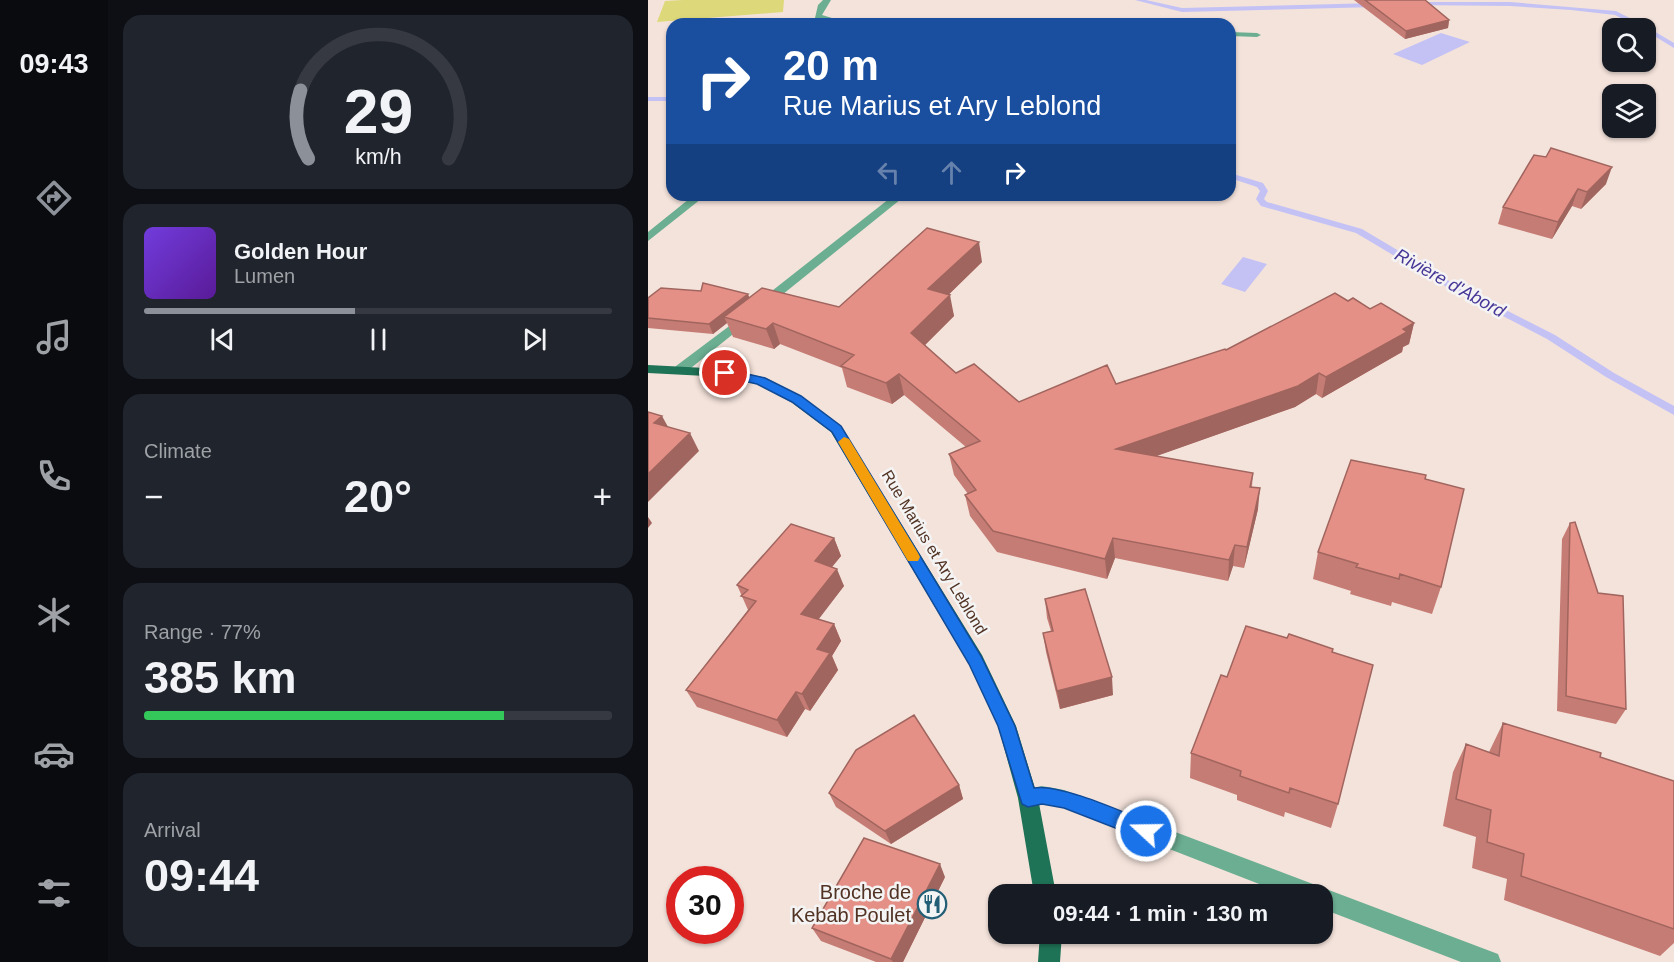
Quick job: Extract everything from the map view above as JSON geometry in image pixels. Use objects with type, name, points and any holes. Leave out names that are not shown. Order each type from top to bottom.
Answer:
[{"type":"main road","name":"Rue Marius et Ary Leblond","points":[[648,369],[725,373],[761,381],[796,399],[836,429],[976,660],[1006,726],[1028,798],[1043,884]]},
{"type":"main road","points":[[1048,962],[1050,944]]},
{"type":"street","points":[[822,18],[818,16],[822,5],[828,0]]},
{"type":"street","points":[[1236,34],[1257,35]]},
{"type":"street","points":[[648,238],[694,201]]},
{"type":"street","points":[[681,369],[893,201]]},
{"type":"street","points":[[1028,798],[1042,795],[1064,799],[1286,884]]},
{"type":"street","points":[[1333,902],[1490,962]]},
{"type":"shaded area","points":[[784,0],[783,12],[707,18],[666,18],[666,21],[657,22],[665,1]]},
{"type":"water","points":[[1441,33],[1470,42],[1422,65],[1393,54]]},
{"type":"water","points":[[1243,257],[1267,264],[1245,292],[1221,284]]},
{"type":"building","points":[[1365,0],[1425,0],[1449,20],[1406,31]]},
{"type":"building","points":[[1551,148],[1612,167],[1587,192],[1578,189],[1558,222],[1503,207],[1534,155],[1546,157]]},
{"type":"building","points":[[927,228],[979,242],[928,289],[950,295],[911,333],[956,373],[974,364],[1019,402],[1107,365],[1116,384],[1226,350],[1335,293],[1348,301],[1353,298],[1370,309],[1381,303],[1414,323],[1403,329],[1407,332],[1326,377],[1319,373],[1298,386],[1116,449],[1253,473],[1250,487],[1260,488],[1247,547],[1235,545],[1229,560],[1113,538],[1105,559],[993,531],[965,495],[976,490],[949,454],[980,441],[899,374],[886,383],[841,366],[854,355],[773,323],[766,329],[724,317],[762,288],[839,307]]},
{"type":"building","points":[[703,283],[748,294],[709,324],[648,318],[648,298],[661,288],[701,291]]},
{"type":"building","points":[[648,412],[662,416],[654,423],[690,433],[648,474]]},
{"type":"building","points":[[1351,460],[1426,475],[1425,479],[1464,489],[1441,587],[1400,574],[1399,579],[1356,567],[1358,564],[1318,552]]},
{"type":"building","points":[[1575,522],[1598,593],[1623,596],[1626,709],[1566,696],[1570,523]]},
{"type":"building","points":[[791,524],[834,538],[815,561],[837,569],[801,614],[834,624],[817,649],[830,653],[802,694],[796,692],[777,720],[686,690],[756,601],[741,596],[748,590],[737,585]]},
{"type":"building","points":[[1085,589],[1112,677],[1057,691],[1043,633],[1053,631],[1045,599]]},
{"type":"building","points":[[1246,626],[1287,638],[1289,634],[1333,649],[1332,652],[1373,665],[1338,804],[1290,788],[1289,793],[1240,776],[1241,771],[1191,753],[1221,675],[1227,677]]},
{"type":"building","points":[[914,715],[959,785],[885,831],[829,793],[856,750]]},
{"type":"building","points":[[1503,723],[1601,753],[1600,757],[1674,781],[1674,929],[1521,876],[1524,854],[1487,842],[1491,810],[1456,799],[1466,744],[1499,756]]},
{"type":"building","points":[[864,838],[940,864],[891,959],[812,928]]},
{"type":"waterway","points":[[1138,0],[1182,10],[1376,5]]},
{"type":"waterway","points":[[1414,4],[1510,4],[1571,8],[1616,13],[1626,18]]},
{"type":"waterway","points":[[1656,35],[1674,46]]},
{"type":"waterway","name":"Rivière d'Abord","points":[[648,99],[666,99]]},
{"type":"waterway","name":"Rivière d'Abord","points":[[1236,177],[1260,185],[1264,191],[1260,199],[1264,204],[1359,231],[1448,284],[1551,337],[1610,375],[1674,411]]},
{"type":"slow traffic","points":[[844,442],[913,557]]},
{"type":"place","name":"Broche de Kebab Poulet","points":[[932,904]]},
{"type":"route","points":[[725,373],[761,381],[796,399],[836,429],[976,660],[1006,726],[1028,798],[1042,795],[1064,799],[1146,831]]}]
